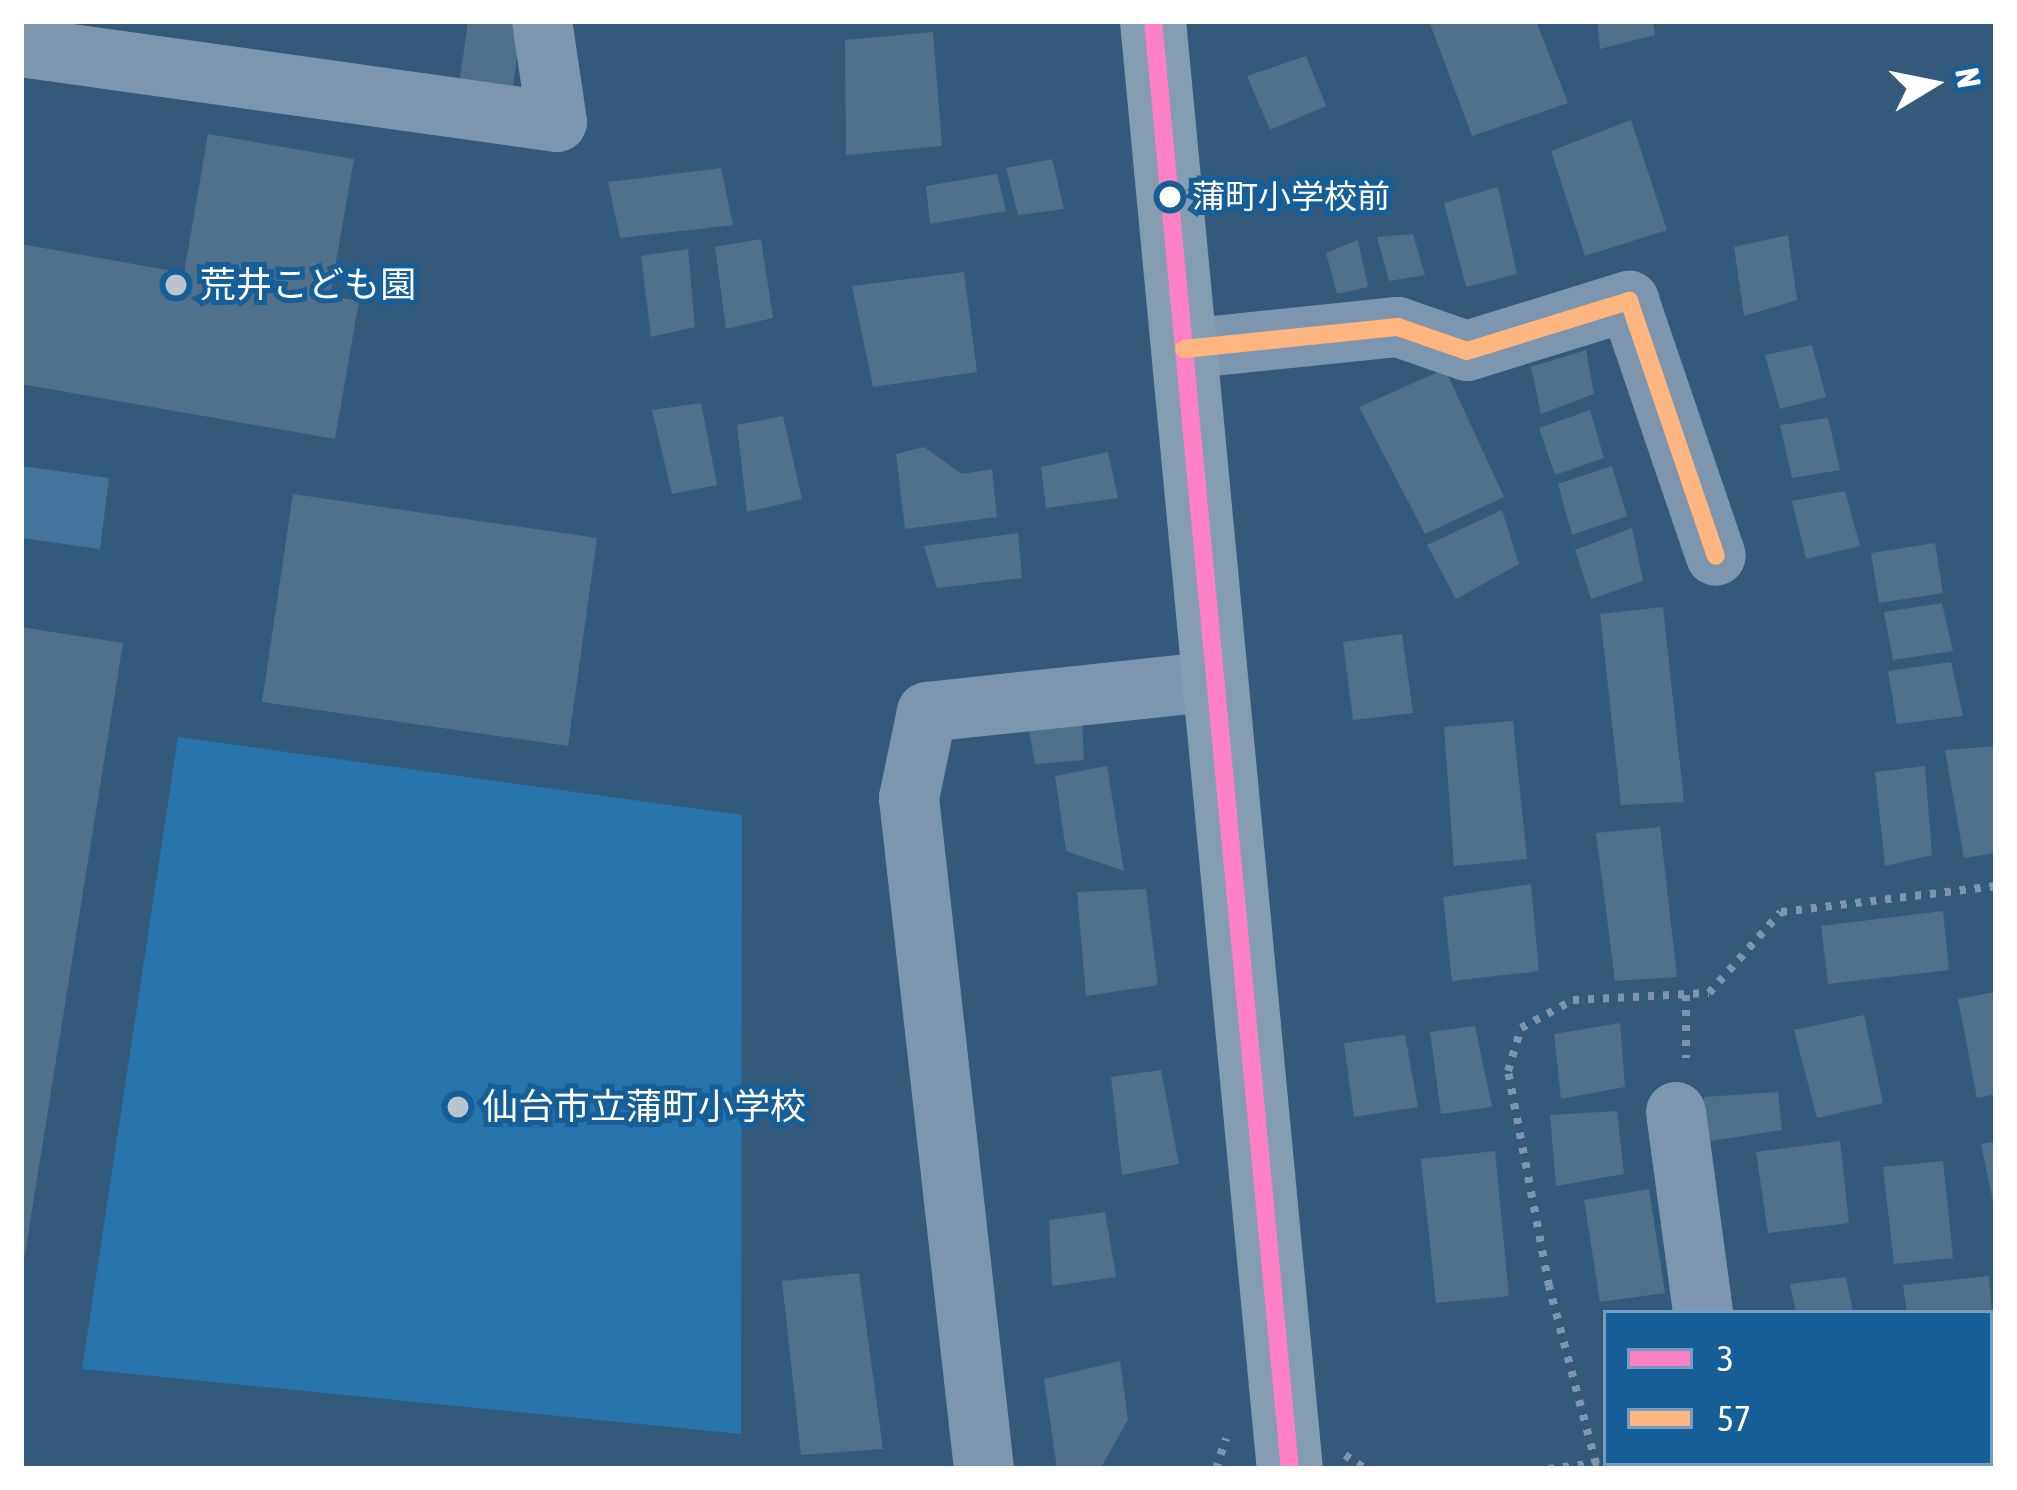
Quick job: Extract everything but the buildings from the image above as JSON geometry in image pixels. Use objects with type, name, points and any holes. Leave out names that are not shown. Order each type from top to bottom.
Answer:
[{"type":"main road","points":[[1153,21],[1290,1469]]},
{"type":"street","points":[[21,47],[166,44],[556,122],[542,21]]},
{"type":"street","points":[[1184,349],[1398,327],[1467,351],[1629,301],[1715,556]]},
{"type":"street","points":[[984,1469],[909,798],[927,712],[1215,681]]},
{"type":"street","points":[[1676,1112],[1703,1310]]},
{"type":"path","points":[[1548,1469],[1603,1462]]},
{"type":"shaded area","points":[[21,466],[109,478],[100,549],[21,538]]},
{"type":"shaded area","points":[[178,737],[742,815],[741,1434],[82,1369]]},
{"type":"transit line","name":"3","points":[[1153,21],[1290,1469]]},
{"type":"transit line","name":"57","points":[[1184,349],[1398,327],[1467,351],[1629,301],[1716,556]]},
{"type":"place","name":"蒲町小学校前","points":[[1170,197]]},
{"type":"place","name":"荒井こども園","points":[[176,285]]},
{"type":"place","name":"仙台市立蒲町小学校","points":[[458,1107]]}]
